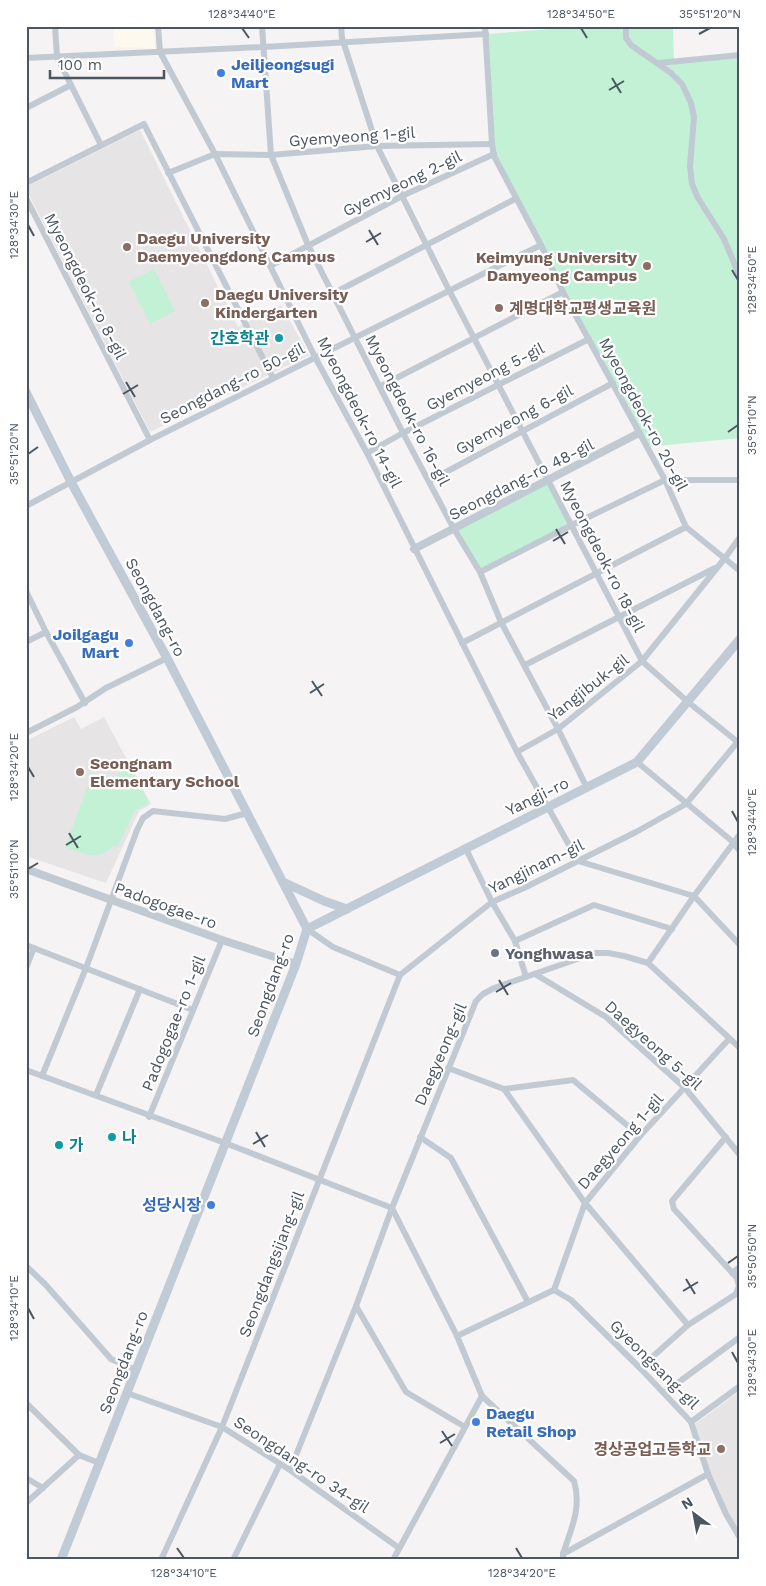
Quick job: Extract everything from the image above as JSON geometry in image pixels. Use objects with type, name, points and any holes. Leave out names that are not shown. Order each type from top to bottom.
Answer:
[{"type":"main road","name":"Seongdang-ro","points":[[26,392],[71,482],[167,658],[307,929],[296,964],[61,1560]]},
{"type":"main road","name":"Yangji-ro","points":[[307,929],[637,762],[740,639]]},
{"type":"main road","points":[[282,882],[347,909]]},
{"type":"street","points":[[55,26],[57,56],[101,145]]},
{"type":"street","name":"Myeongdeok-ro 14-gil","points":[[158,26],[160,52],[215,154],[315,357],[367,453],[518,752],[578,861]]},
{"type":"street","name":"Myeongdeok-ro 16-gil","points":[[262,26],[271,155],[308,245],[357,338],[403,433],[454,529],[480,572],[502,622],[587,788]]},
{"type":"street","name":"Myeongdeok-ro 18-gil","points":[[341,26],[343,43],[377,146],[449,290],[642,661],[688,702],[739,741]]},
{"type":"street","points":[[626,26],[626,38],[631,46],[672,73],[682,84],[691,103],[694,117],[690,166],[692,184],[698,198],[721,234],[740,277]]},
{"type":"street","points":[[26,58],[343,43],[486,30]]},
{"type":"street","name":"Myeongdeok-ro 20-gil","points":[[486,30],[492,144],[494,154],[515,199],[541,245],[588,339],[665,480],[686,527],[740,571]]},
{"type":"street","points":[[659,63],[740,55]]},
{"type":"street","points":[[26,108],[71,85]]},
{"type":"street","points":[[26,183],[144,124],[273,378]]},
{"type":"street","name":"Gyemyeong 1-gil","points":[[215,154],[271,155],[377,146],[492,144]]},
{"type":"street","points":[[168,173],[215,154]]},
{"type":"street","name":"Gyemyeong 2-gil","points":[[270,266],[402,196],[494,154]]},
{"type":"street","name":"Myeongdeok-ro 8-gil","points":[[26,198],[150,440]]},
{"type":"street","points":[[334,293],[515,199]]},
{"type":"street","name":"Seongdang-ro 50-gil","points":[[26,506],[150,440],[541,245]]},
{"type":"street","points":[[381,386],[563,292]]},
{"type":"street","name":"Gyemyeong 5-gil","points":[[367,453],[588,339]]},
{"type":"street","name":"Gyemyeong 6-gil","points":[[429,480],[613,383]]},
{"type":"street","name":"Seongdang-ro 48-gil","points":[[414,549],[640,433]]},
{"type":"street","points":[[480,572],[572,524],[665,480],[740,480]]},
{"type":"street","points":[[462,643],[686,527]]},
{"type":"street","name":"Yangjibuk-gil","points":[[518,752],[558,730],[642,661],[740,537]]},
{"type":"street","points":[[525,664],[718,567]]},
{"type":"street","points":[[26,591],[85,703]]},
{"type":"street","points":[[26,642],[46,632]]},
{"type":"street","points":[[28,731],[85,703],[106,688],[167,658]]},
{"type":"street","name":"Yangjinam-gil","points":[[400,975],[492,902],[636,832],[686,804],[739,741]]},
{"type":"street","points":[[637,762],[740,851]]},
{"type":"street","points":[[42,1076],[86,968],[137,830],[148,813],[153,811],[225,819],[247,813]]},
{"type":"street","points":[[648,964],[694,896],[740,834]]},
{"type":"street","points":[[466,849],[492,902],[515,941],[526,977]]},
{"type":"street","points":[[578,861],[694,896],[740,945]]},
{"type":"street","name":"Padogogae-ro","points":[[26,869],[222,940],[296,964]]},
{"type":"street","points":[[515,941],[594,904],[672,929]]},
{"type":"street","points":[[307,929],[333,947],[400,975]]},
{"type":"street","name":"Padogogae-ro 1-gil","points":[[149,1117],[222,940]]},
{"type":"street","points":[[26,945],[193,1010]]},
{"type":"street","points":[[26,968],[34,948]]},
{"type":"street","name":"Daegyeong-gil","points":[[290,1470],[356,1306],[420,1137],[476,1001],[483,994],[494,988],[596,953],[624,956],[648,964],[740,1048]]},
{"type":"street","name":"Daegyeong 5-gil","points":[[535,974],[606,1017],[685,1088],[740,1155]]},
{"type":"street","name":"Seongdangsijang-gil","points":[[161,1560],[222,1427],[400,975]]},
{"type":"street","points":[[96,1095],[140,989]]},
{"type":"street","name":"Daegyeong 1-gil","points":[[554,1290],[585,1203],[640,1136],[730,1039]]},
{"type":"street","points":[[448,1068],[504,1089],[573,1080],[640,1136]]},
{"type":"street","points":[[26,1070],[96,1095],[149,1117],[225,1143],[392,1208],[458,1336],[482,1396],[574,1481],[578,1494],[577,1511],[563,1557]]},
{"type":"street","points":[[504,1089],[585,1203],[688,1325]]},
{"type":"street","points":[[420,1137],[452,1158],[528,1302]]},
{"type":"street","points":[[640,1368],[688,1325],[736,1294],[739,1286],[737,1278],[674,1209],[672,1201],[726,1137]]},
{"type":"street","points":[[26,1266],[45,1284],[111,1360],[136,1370]]},
{"type":"street","points":[[732,1273],[740,1267]]},
{"type":"street","points":[[458,1336],[554,1290]]},
{"type":"street","name":"Gyeongsang-gil","points":[[554,1290],[571,1300],[640,1368],[691,1422],[740,1386]]},
{"type":"street","points":[[356,1306],[406,1392],[465,1427]]},
{"type":"street","points":[[664,1393],[740,1337]]},
{"type":"street","name":"Seongdang-ro 34-gil","points":[[127,1393],[222,1427],[290,1470],[399,1548]]},
{"type":"street","points":[[393,1560],[482,1396]]},
{"type":"street","points":[[26,1403],[79,1455],[100,1463]]},
{"type":"street","points":[[691,1422],[708,1474],[726,1514],[740,1538]]},
{"type":"street","points":[[26,1503],[79,1455]]},
{"type":"street","points":[[234,1560],[280,1464]]},
{"type":"street","points":[[563,1557],[708,1474]]},
{"type":"street","points":[[26,1478],[43,1488]]},
{"type":"shaded area","points":[[113,26],[154,26],[155,48],[115,47]]},
{"type":"shaded area","name":"Daegu University Daemyeongdong Campus","points":[[140,130],[238,327],[281,305],[309,355],[150,432],[26,189],[26,187]]},
{"type":"shaded area","name":"Seongnam Elementary School","points":[[74,717],[81,729],[104,717],[151,804],[139,811],[106,883],[26,856],[26,741]]},
{"type":"shaded area","name":"경상공업고등학교","points":[[740,1391],[740,1533],[727,1512],[710,1474],[695,1424]]},
{"type":"green space","name":"Keimyung University Damyeong Campus","points":[[593,26],[673,26],[674,61],[738,55],[740,72],[740,438],[647,447],[494,154],[486,34]]},
{"type":"green space","points":[[154,269],[175,311],[150,324],[129,282]]},
{"type":"green space","points":[[549,480],[572,525],[480,572],[454,529]]},
{"type":"green space","points":[[130,767],[149,803],[135,810],[118,846],[113,846],[108,851],[96,855],[84,854],[65,847],[88,786],[94,788],[108,784],[120,790],[122,789],[116,776]]},
{"type":"place","name":"Jeiljeongsugi Mart","points":[[221,73]]},
{"type":"place","name":"Daegu University Daemyeongdong Campus","points":[[127,247]]},
{"type":"place","name":"Keimyung University Damyeong Campus","points":[[647,266]]},
{"type":"place","name":"Daegu University Kindergarten","points":[[205,303]]},
{"type":"place","name":"계명대학교평생교육원","points":[[499,308]]},
{"type":"place","name":"간호학관","points":[[279,338]]},
{"type":"place","name":"Joilgagu Mart","points":[[129,643]]},
{"type":"place","name":"Seongnam Elementary School","points":[[80,772]]},
{"type":"place","name":"Yonghwasa","points":[[495,953]]},
{"type":"place","name":"나","points":[[112,1137]]},
{"type":"place","name":"가","points":[[59,1145]]},
{"type":"place","name":"성당시장","points":[[211,1205]]},
{"type":"place","name":"Daegu Retail Shop","points":[[476,1422]]},
{"type":"place","name":"경상공업고등학교","points":[[721,1449]]}]
